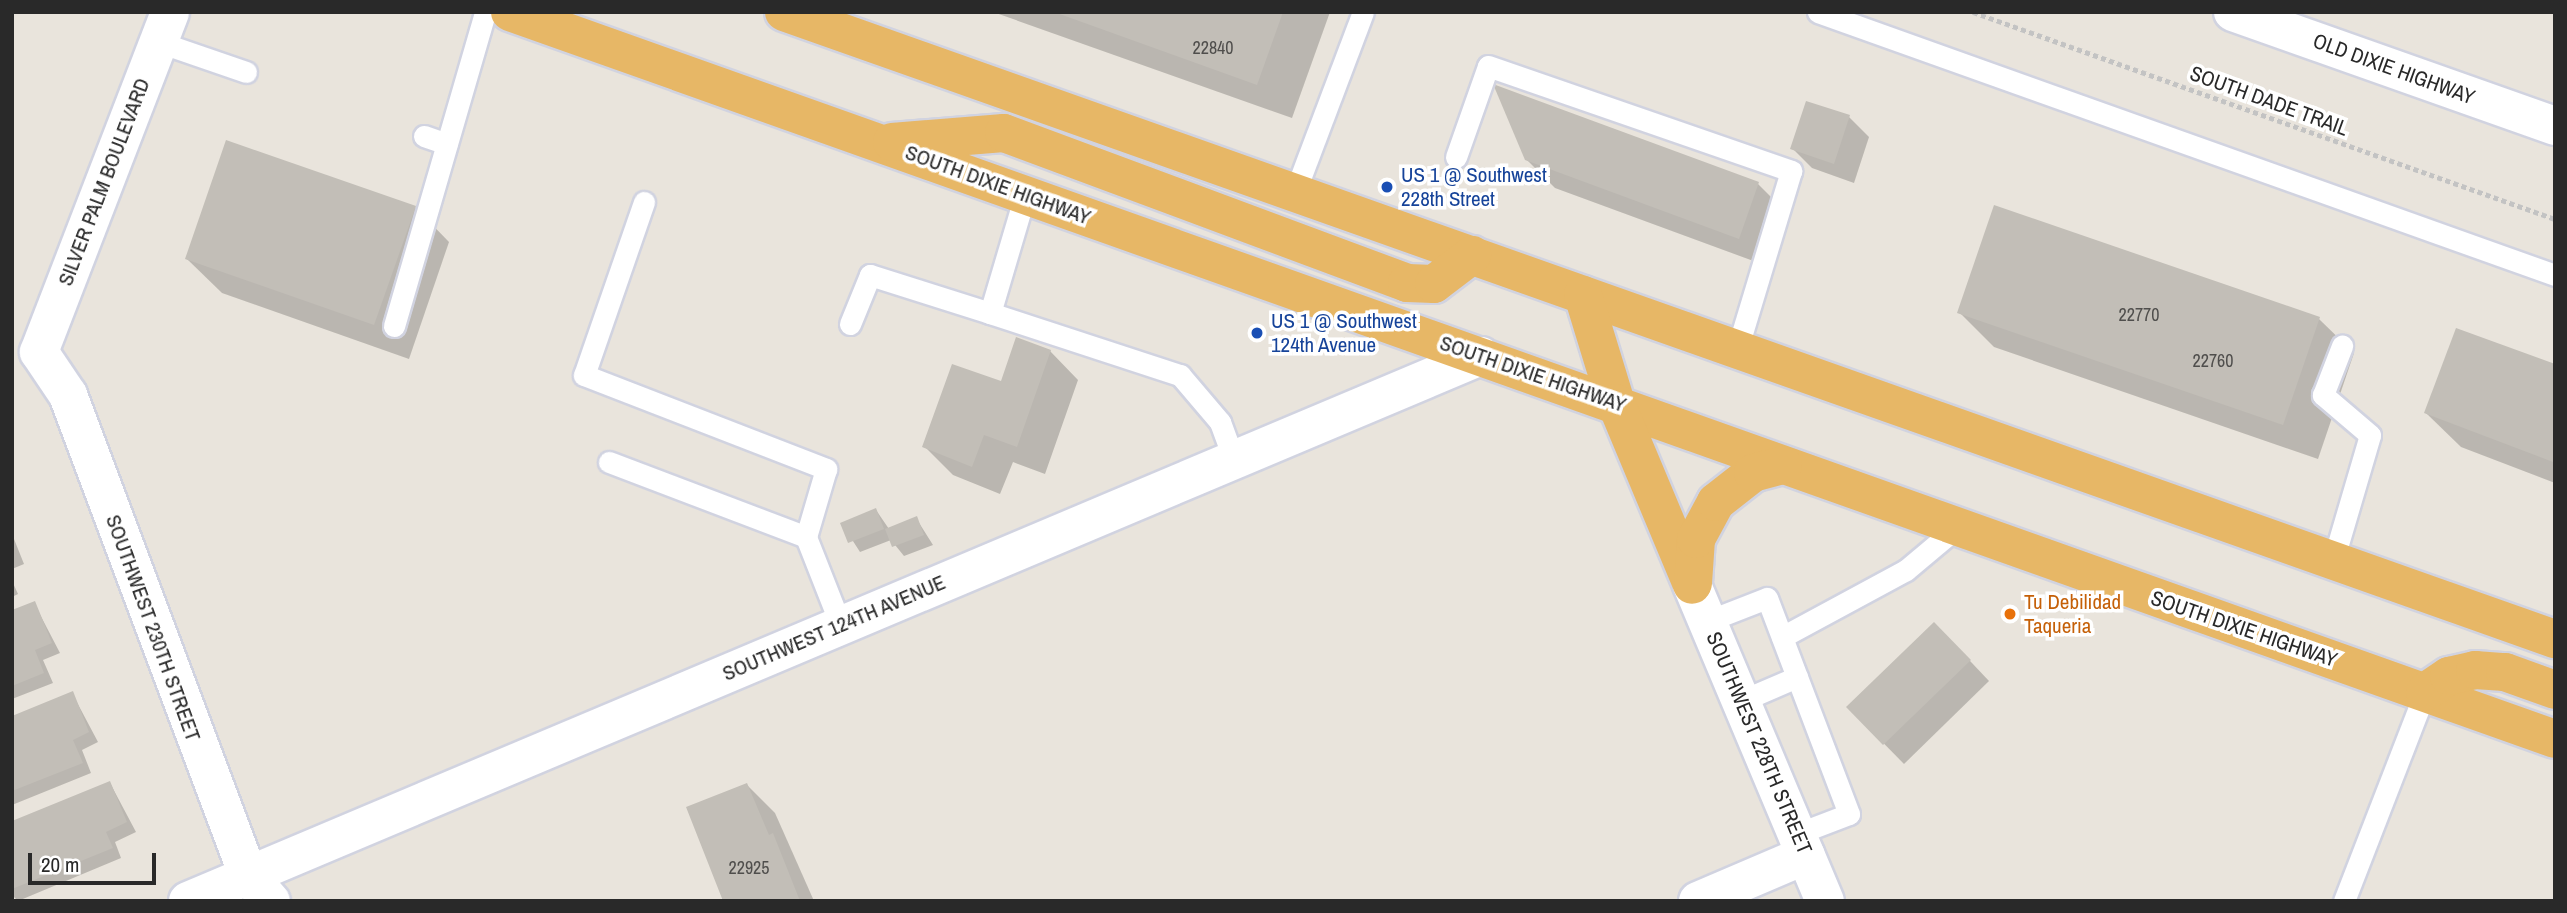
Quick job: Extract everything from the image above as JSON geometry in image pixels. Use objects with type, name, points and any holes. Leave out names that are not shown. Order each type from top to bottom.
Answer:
[{"type":"highway","name":"SOUTH DIXIE HIGHWAY","points":[[510,12],[2555,739]]},
{"type":"highway","points":[[784,12],[2555,639]]},
{"type":"highway","points":[[878,143],[1003,133],[1406,283],[1434,284],[1472,255]]},
{"type":"highway","points":[[1583,295],[1616,403],[1692,585]]},
{"type":"highway","points":[[1692,585],[1696,538],[1716,502],[1754,472],[1783,465]]},
{"type":"highway","points":[[2425,692],[2449,676],[2475,670],[2505,673],[2555,690]]},
{"type":"street","name":"OLD DIXIE HIGHWAY","points":[[2234,12],[2555,127]]},
{"type":"street","points":[[2276,27],[2310,12]]},
{"type":"street","name":"SILVER PALM BOULEVARD","points":[[21,353],[164,27]]},
{"type":"street","name":"SOUTHWEST 230TH STREET","points":[[21,353],[68,395],[260,888]]},
{"type":"street","name":"SOUTHWEST 124TH AVENUE","points":[[188,901],[260,888],[841,626],[1481,356]]},
{"type":"street","name":"SOUTHWEST 228TH STREET","points":[[1692,585],[1825,901]]},
{"type":"street","points":[[1698,901],[1801,844]]},
{"type":"lane","points":[[394,326],[485,12]]},
{"type":"lane","points":[[1295,192],[1363,12]]},
{"type":"lane","points":[[1818,12],[2555,275]]},
{"type":"lane","points":[[164,27],[246,72]]},
{"type":"lane","points":[[1457,156],[1488,66],[1791,172],[1737,350]]},
{"type":"lane","points":[[424,136],[447,144]]},
{"type":"lane","points":[[990,313],[1025,195]]},
{"type":"lane","points":[[644,202],[584,375],[827,469],[806,537],[841,626]]},
{"type":"lane","points":[[850,324],[870,275],[1180,375],[1220,422],[1234,460]]},
{"type":"lane","points":[[2333,561],[2370,435],[2323,394],[2342,345]]},
{"type":"lane","points":[[609,463],[806,537]]},
{"type":"lane","points":[[1782,637],[1906,570],[1956,528]]},
{"type":"lane","points":[[1708,621],[1767,598],[1849,814],[1801,844]]},
{"type":"lane","points":[[1741,701],[1797,677]]},
{"type":"lane","points":[[2344,901],[2425,692]]},
{"type":"path","name":"SOUTH DADE TRAIL","points":[[1973,12],[2555,219]]},
{"type":"building","points":[[1054,12],[1283,12],[1257,85]]},
{"type":"building","points":[[1493,84],[1759,182],[1739,239],[1525,160]]},
{"type":"building","points":[[1806,101],[1850,115],[1834,164],[1790,149]]},
{"type":"building","points":[[226,140],[416,206],[374,325],[185,259]]},
{"type":"building","points":[[1994,205],[2320,317],[2283,425],[1957,313]]},
{"type":"building","points":[[2456,328],[2555,364],[2553,462],[2424,413]]},
{"type":"building","points":[[1016,337],[1051,350],[1017,447],[984,435],[972,467],[922,447],[952,364],[1001,381]]},
{"type":"building","points":[[876,508],[884,529],[848,543],[840,523]]},
{"type":"building","points":[[917,516],[924,535],[892,547],[885,529]]},
{"type":"building","points":[[35,601],[52,643],[35,650],[44,673],[12,686],[12,610]]},
{"type":"building","points":[[1934,622],[1971,660],[1883,745],[1846,707]]},
{"type":"building","points":[[73,691],[89,732],[73,740],[83,763],[12,791],[12,716]]},
{"type":"building","points":[[110,781],[127,822],[106,832],[113,848],[12,889],[12,821]]},
{"type":"building","points":[[747,783],[769,835],[773,833],[800,901],[723,901],[686,807]]},
{"type":"place","name":"US 1 @ Southwest 228th Street","points":[[1387,187]]},
{"type":"place","name":"US 1 @ Southwest 124th Avenue","points":[[1257,333]]},
{"type":"place","name":"Tu Debilidad Taqueria","points":[[2010,614]]}]
